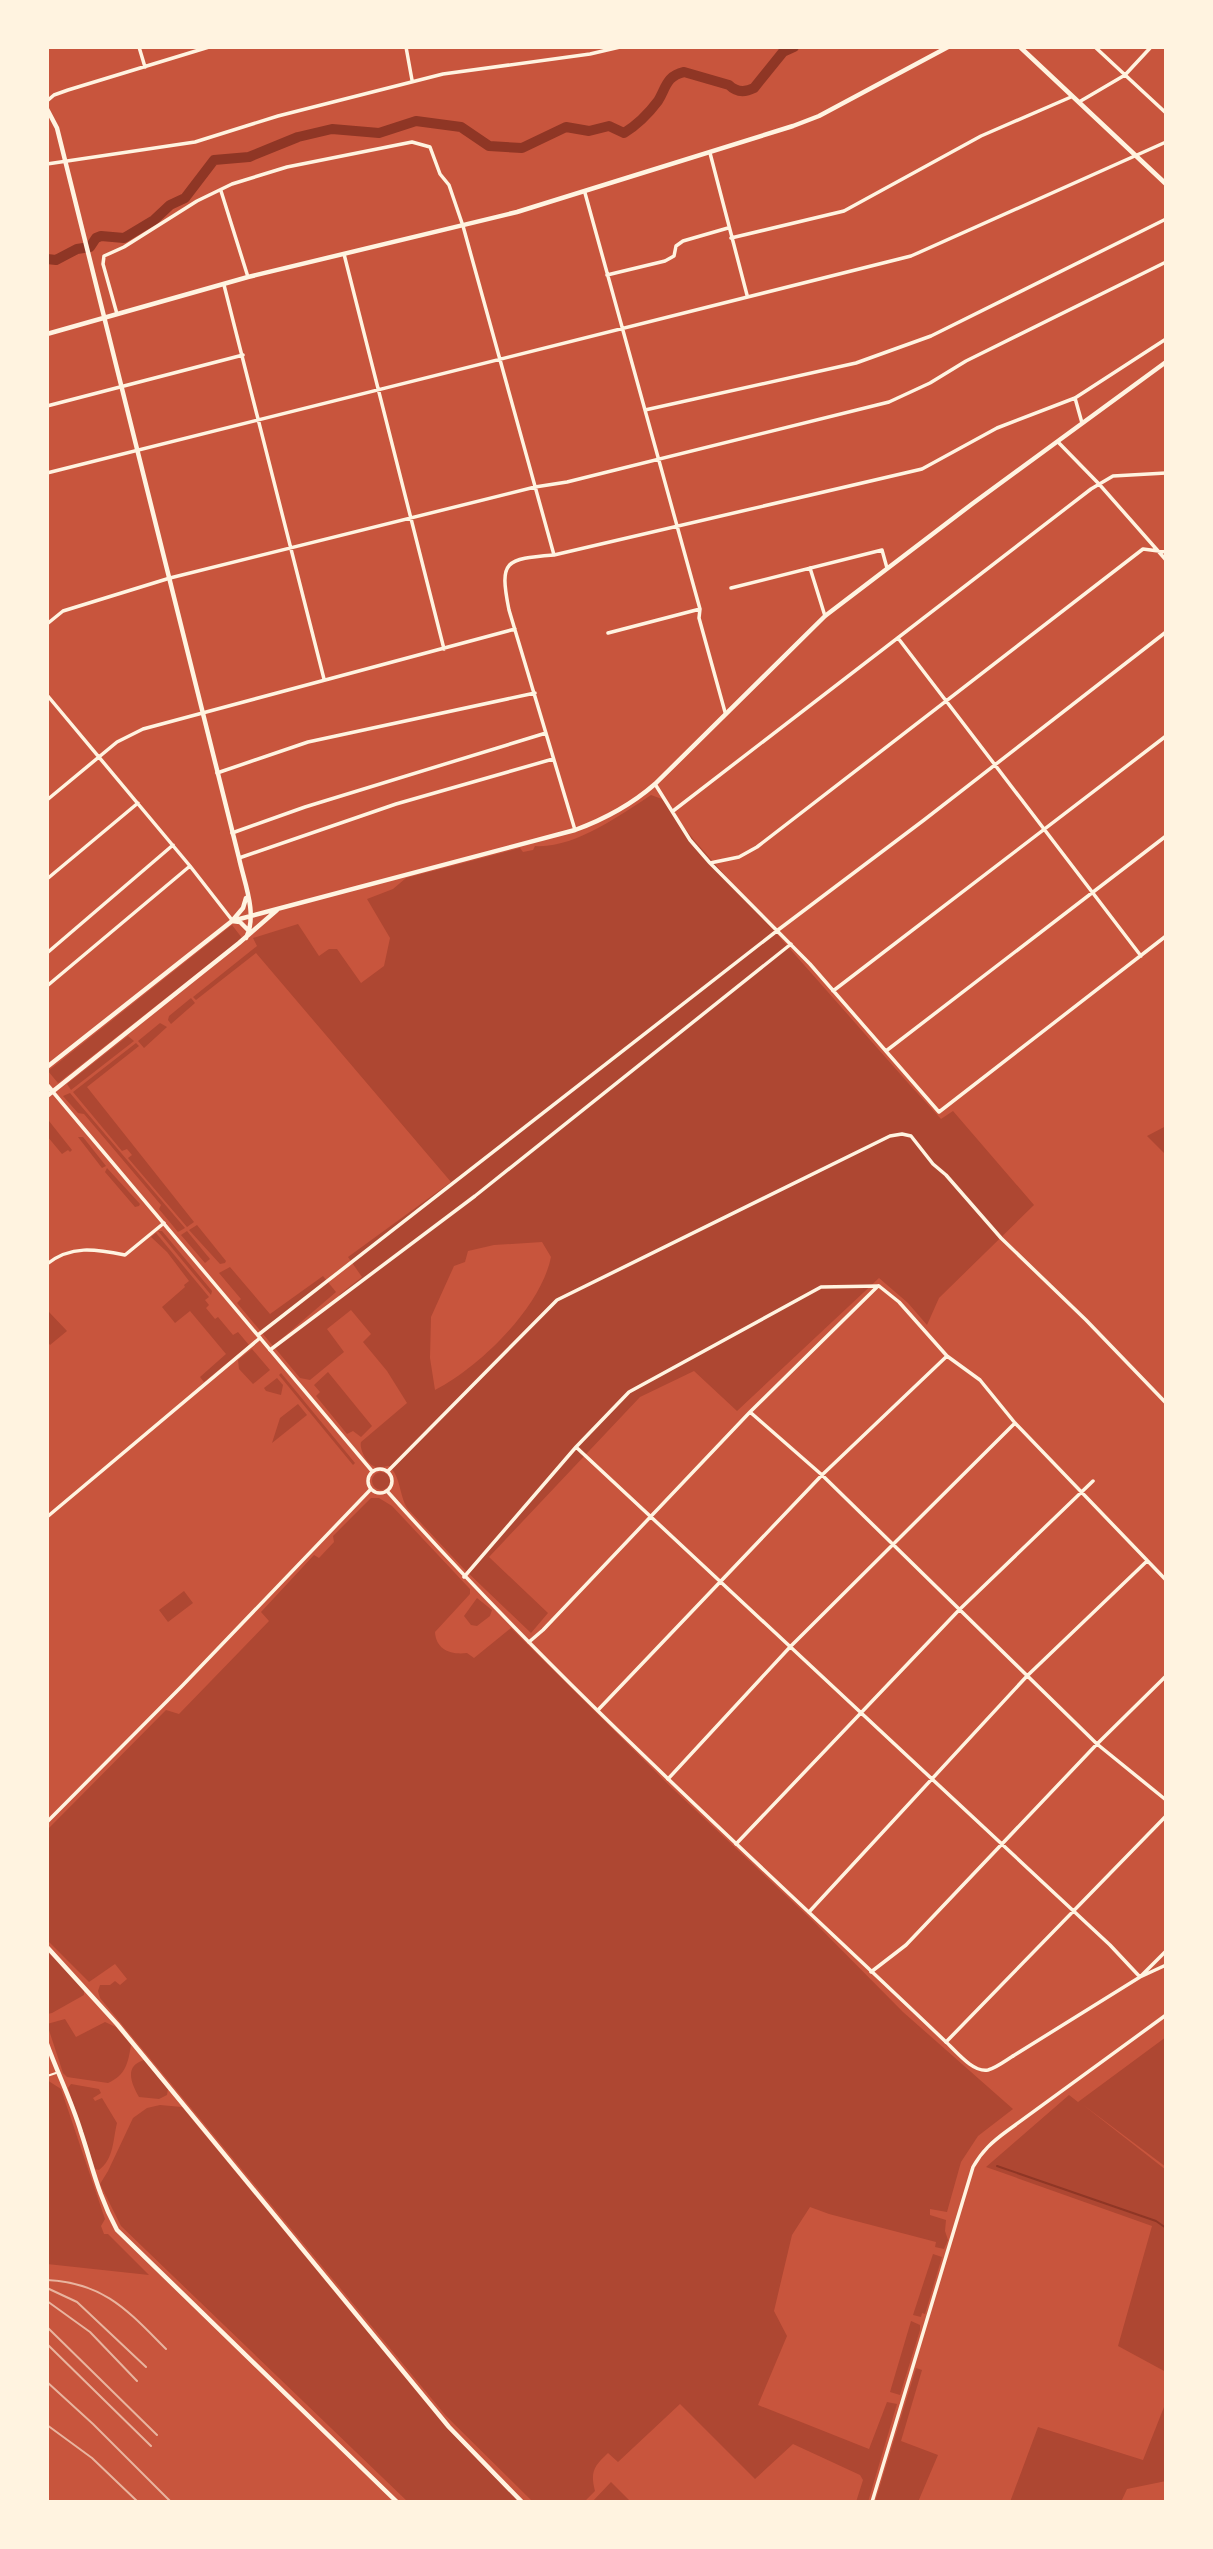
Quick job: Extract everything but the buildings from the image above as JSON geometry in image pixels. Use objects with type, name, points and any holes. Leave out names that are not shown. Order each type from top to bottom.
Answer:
[{"type":"main road","points":[[47,334],[248,277],[463,226],[585,193],[819,116],[948,47]]},
{"type":"main road","points":[[1022,48],[1077,103],[1166,184]]},
{"type":"main road","points":[[47,109],[57,128],[239,858],[250,914],[246,938]]},
{"type":"main road","points":[[232,920],[575,830],[612,815],[654,784],[825,616],[1166,362]]},
{"type":"main road","points":[[47,1067],[232,920],[243,908],[247,893]]},
{"type":"main road","points":[[47,1097],[281,907]]},
{"type":"main road","points":[[232,920],[240,922],[249,932]]},
{"type":"main road","points":[[47,1085],[53,1092]]},
{"type":"main road","points":[[47,1947],[117,2024],[449,2427],[522,2502]]},
{"type":"main road","points":[[47,2044],[81,2131],[94,2182],[117,2230],[397,2502]]},
{"type":"street","points":[[139,47],[145,67]]},
{"type":"street","points":[[47,101],[68,90],[209,47]]},
{"type":"street","points":[[406,47],[412,81]]},
{"type":"street","points":[[47,164],[195,142],[278,116],[443,74],[590,54],[620,47]]},
{"type":"street","points":[[1095,47],[1166,113]]},
{"type":"street","points":[[1077,103],[1125,75],[1151,47]]},
{"type":"street","points":[[731,238],[845,211],[981,136],[1072,97]]},
{"type":"street","points":[[117,314],[103,264],[104,256],[135,241],[197,201],[232,184],[288,167],[412,142],[430,147],[440,174],[449,186],[463,226],[554,555]]},
{"type":"street","points":[[47,472],[911,256],[1166,142]]},
{"type":"street","points":[[710,153],[747,295]]},
{"type":"street","points":[[222,191],[248,277]]},
{"type":"street","points":[[585,193],[701,609],[699,618],[725,712]]},
{"type":"street","points":[[645,410],[856,363],[931,336],[1166,219]]},
{"type":"street","points":[[607,275],[665,261],[674,256],[676,246],[682,241],[728,228]]},
{"type":"street","points":[[344,254],[444,650]]},
{"type":"street","points":[[47,624],[63,611],[170,578],[889,402],[1166,262]]},
{"type":"street","points":[[224,285],[324,679]]},
{"type":"street","points":[[575,830],[503,580],[505,569],[513,562],[526,557],[554,555],[922,469],[998,428],[1075,398],[1166,339]]},
{"type":"street","points":[[47,406],[243,355]]},
{"type":"street","points":[[1075,398],[1082,424]]},
{"type":"street","points":[[1058,442],[1100,484],[1166,560]]},
{"type":"street","points":[[673,811],[1100,484],[1113,476],[1166,473]]},
{"type":"street","points":[[710,863],[739,857],[757,847],[1143,549],[1166,552]]},
{"type":"street","points":[[732,588],[882,550],[887,568]]},
{"type":"street","points":[[810,568],[825,616]]},
{"type":"street","points":[[608,633],[701,609]]},
{"type":"street","points":[[47,800],[131,734],[202,712],[515,629]]},
{"type":"street","points":[[47,1517],[259,1337],[778,930],[1166,632]]},
{"type":"street","points":[[898,638],[1141,956]]},
{"type":"street","points":[[217,774],[308,743],[535,693]]},
{"type":"street","points":[[47,695],[232,920]]},
{"type":"street","points":[[232,833],[317,803],[547,733]]},
{"type":"street","points":[[833,991],[1166,736]]},
{"type":"street","points":[[239,858],[396,804],[553,759]]},
{"type":"street","points":[[654,784],[690,839],[710,863],[791,944],[939,1112],[1166,936]]},
{"type":"street","points":[[47,879],[138,803]]},
{"type":"street","points":[[886,1051],[1166,836]]},
{"type":"street","points":[[47,953],[173,845]]},
{"type":"street","points":[[47,986],[190,866]]},
{"type":"street","points":[[270,1350],[475,1196],[791,944]]},
{"type":"street","points":[[53,1092],[372,1471]]},
{"type":"street","points":[[388,1471],[557,1300],[890,1136],[902,1134],[911,1136],[1001,1238],[1092,1326],[1166,1403]]},
{"type":"street","points":[[47,1264],[60,1254],[75,1249],[125,1255],[164,1223]]},
{"type":"street","points":[[529,1642],[750,1412],[879,1286]]},
{"type":"street","points":[[464,1577],[576,1447],[629,1392],[821,1287],[879,1286],[899,1301],[947,1356],[980,1380],[1015,1423],[1166,1580]]},
{"type":"street","points":[[598,1710],[822,1475],[947,1356]]},
{"type":"street","points":[[750,1412],[822,1475],[1097,1744],[1166,1800]]},
{"type":"street","points":[[668,1779],[790,1647],[1015,1423]]},
{"type":"street","points":[[576,1447],[1002,1844],[1140,1977]]},
{"type":"street","points":[[372,1471],[388,1471],[393,1481],[387,1491],[379,1493],[371,1489],[368,1477],[372,1471]]},
{"type":"street","points":[[736,1844],[959,1610],[1093,1481]]},
{"type":"street","points":[[47,1822],[371,1489]]},
{"type":"street","points":[[387,1491],[464,1577],[668,1779],[974,2067],[988,2070],[1140,1977],[1166,1965]]},
{"type":"street","points":[[809,1912],[1027,1676],[1147,1561]]},
{"type":"street","points":[[871,1972],[906,1945],[1097,1744],[1166,1676]]},
{"type":"street","points":[[946,2042],[1166,1816]]},
{"type":"street","points":[[1140,1977],[1166,1951]]},
{"type":"street","points":[[872,2502],[925,2323],[980,2155],[998,2138],[1166,2015]]},
{"type":"lane","points":[[47,2076],[57,2073]]},
{"type":"shaded area","points":[[651,795],[662,799],[694,840],[941,1119],[953,1111],[1034,1205],[939,1298],[927,1325],[908,1303],[879,1278],[737,1411],[694,1371],[640,1397],[489,1557],[548,1613],[531,1633],[463,1568],[407,1508],[393,1470],[389,1466],[376,1467],[364,1456],[361,1442],[407,1403],[387,1371],[363,1342],[371,1334],[351,1310],[327,1329],[344,1352],[310,1380],[300,1378],[275,1348],[341,1297],[339,1295],[362,1277],[348,1257],[451,1182],[256,953],[196,1000],[193,997],[257,946],[253,938],[298,924],[319,956],[329,949],[337,949],[361,983],[384,966],[390,938],[367,899],[393,889],[406,878],[520,848],[523,852],[533,850],[535,846],[565,842],[611,821]],"holes":[[[542,1242],[551,1257],[535,1296],[506,1334],[471,1367],[435,1390],[430,1358],[431,1317],[454,1266],[465,1262],[468,1251],[494,1245]]]},
{"type":"shaded area","points":[[232,925],[242,938],[58,1083],[48,1071]]},
{"type":"shaded area","points":[[191,998],[195,1003],[171,1024],[169,1016]]},
{"type":"shaded area","points":[[160,1023],[167,1027],[144,1048],[138,1041]]},
{"type":"shaded area","points":[[128,1036],[134,1041],[71,1090],[67,1084]]},
{"type":"shaded area","points":[[136,1043],[139,1046],[87,1087],[194,1222],[187,1227],[128,1158],[132,1155],[127,1149],[122,1151],[73,1092]]},
{"type":"shaded area","points":[[70,1093],[185,1228],[178,1232],[159,1209],[161,1205],[84,1114],[78,1113],[63,1096]]},
{"type":"shaded area","points":[[47,1118],[72,1150],[70,1152],[68,1150],[62,1154],[47,1136]]},
{"type":"shaded area","points":[[1166,1126],[1166,1155],[1147,1136]]},
{"type":"shaded area","points":[[78,1137],[83,1137],[106,1166],[102,1168]]},
{"type":"shaded area","points":[[107,1168],[139,1206],[135,1207],[105,1172]]},
{"type":"shaded area","points":[[197,1225],[225,1263],[220,1264],[189,1230]]},
{"type":"shaded area","points":[[158,1231],[162,1231],[212,1291],[211,1295]]},
{"type":"shaded area","points":[[187,1231],[210,1259],[205,1263],[181,1235]]},
{"type":"shaded area","points":[[156,1233],[209,1297],[205,1300],[209,1305],[206,1308],[215,1319],[218,1317],[233,1335],[238,1332],[249,1345],[204,1382],[200,1377],[226,1354],[190,1311],[175,1323],[162,1307],[189,1281],[167,1252],[151,1237]]},
{"type":"shaded area","points":[[230,1267],[270,1314],[323,1276],[336,1292],[273,1346],[237,1303],[241,1299],[219,1273]]},
{"type":"shaded area","points":[[49,1312],[67,1331],[50,1345],[47,1341]]},
{"type":"shaded area","points":[[252,1349],[270,1370],[253,1384],[239,1369],[238,1360]]},
{"type":"shaded area","points":[[328,1372],[372,1426],[361,1437],[353,1431],[347,1434],[316,1396],[320,1392],[314,1385]]},
{"type":"shaded area","points":[[281,1373],[355,1463],[353,1465],[279,1375]]},
{"type":"shaded area","points":[[277,1378],[283,1385],[281,1395],[264,1388]]},
{"type":"shaded area","points":[[298,1404],[307,1415],[272,1443],[280,1418]]},
{"type":"shaded area","points":[[381,1472],[387,1475],[390,1481],[387,1487],[381,1490],[375,1487],[372,1481],[375,1475]]},
{"type":"shaded area","points":[[371,1498],[379,1498],[392,1506],[470,1589],[470,1594],[435,1632],[441,1647],[450,1652],[467,1653],[474,1658],[511,1628],[903,2012],[1013,2109],[978,2136],[961,2162],[947,2212],[930,2209],[930,2215],[946,2220],[948,2240],[944,2249],[935,2247],[936,2242],[810,2207],[792,2235],[774,2311],[787,2336],[758,2405],[869,2449],[887,2402],[897,2404],[868,2502],[856,2502],[863,2480],[860,2475],[793,2444],[755,2479],[680,2404],[618,2462],[608,2453],[603,2458],[593,2474],[595,2491],[584,2502],[533,2502],[446,2416],[100,1998],[100,1985],[110,1985],[115,1981],[120,1985],[127,1979],[115,1964],[89,1982],[47,1940],[47,1830],[166,1710],[179,1714],[269,1621],[261,1612],[314,1555],[319,1558],[334,1542],[333,1536]]},
{"type":"shaded area","points":[[184,1591],[193,1603],[168,1622],[159,1610]]},
{"type":"shaded area","points":[[477,1598],[492,1610],[490,1616],[477,1626],[471,1625],[464,1616]]},
{"type":"shaded area","points":[[47,1951],[84,1990],[84,1995],[47,2014]]},
{"type":"shaded area","points":[[65,2019],[76,2037],[105,2022],[116,2027],[131,2045],[127,2063],[119,2076],[108,2083],[67,2077],[63,2073],[47,2024]]},
{"type":"shaded area","points":[[1166,2037],[1166,2167],[1082,2104],[1166,2170],[1166,2372],[1118,2346],[1152,2226],[986,2167],[1069,2095],[1078,2102]]},
{"type":"shaded area","points":[[144,2060],[168,2089],[167,2095],[159,2099],[139,2097],[131,2076],[134,2066]]},
{"type":"shaded area","points":[[47,2080],[61,2089],[105,2219],[101,2226],[104,2234],[108,2234],[149,2275],[47,2264]]},
{"type":"shaded area","points":[[71,2084],[99,2089],[101,2093],[93,2098],[95,2101],[102,2098],[117,2123],[110,2155],[99,2170],[95,2169],[68,2088]]},
{"type":"shaded area","points":[[160,2105],[182,2107],[445,2426],[519,2502],[408,2502],[121,2226],[100,2184],[133,2118],[147,2108]]},
{"type":"shaded area","points":[[933,2254],[942,2257],[925,2314],[922,2313],[921,2317],[913,2315]]},
{"type":"shaded area","points":[[911,2321],[920,2325],[920,2330],[900,2395],[890,2392]]},
{"type":"shaded area","points":[[916,2368],[922,2370],[901,2441],[938,2455],[918,2502],[875,2502]]},
{"type":"shaded area","points":[[1166,2402],[1166,2481],[1127,2489],[1121,2502],[1010,2502],[1038,2427],[1143,2460]]},
{"type":"shaded area","points":[[611,2482],[631,2502],[592,2502]]},
{"type":"waterway","points":[[47,259],[56,260],[77,249],[90,247],[96,238],[101,236],[124,238],[154,220],[170,205],[185,198],[214,160],[249,157],[298,137],[332,129],[379,133],[416,121],[461,127],[489,146],[522,148],[566,127],[589,131],[609,126],[624,133],[651,110],[673,76],[684,72],[747,91],[754,88],[783,52],[794,47]]},
{"type":"waterway","points":[[997,2166],[1156,2221],[1166,2228]]},
{"type":"railway","points":[[47,2280],[85,2287],[114,2301],[166,2349]]},
{"type":"railway","points":[[47,2288],[77,2302],[146,2367]]},
{"type":"railway","points":[[47,2301],[90,2332],[137,2381]]},
{"type":"railway","points":[[47,2327],[157,2435]]},
{"type":"railway","points":[[47,2344],[151,2446]]},
{"type":"railway","points":[[47,2382],[171,2502]]},
{"type":"railway","points":[[47,2425],[92,2458],[138,2502]]}]
